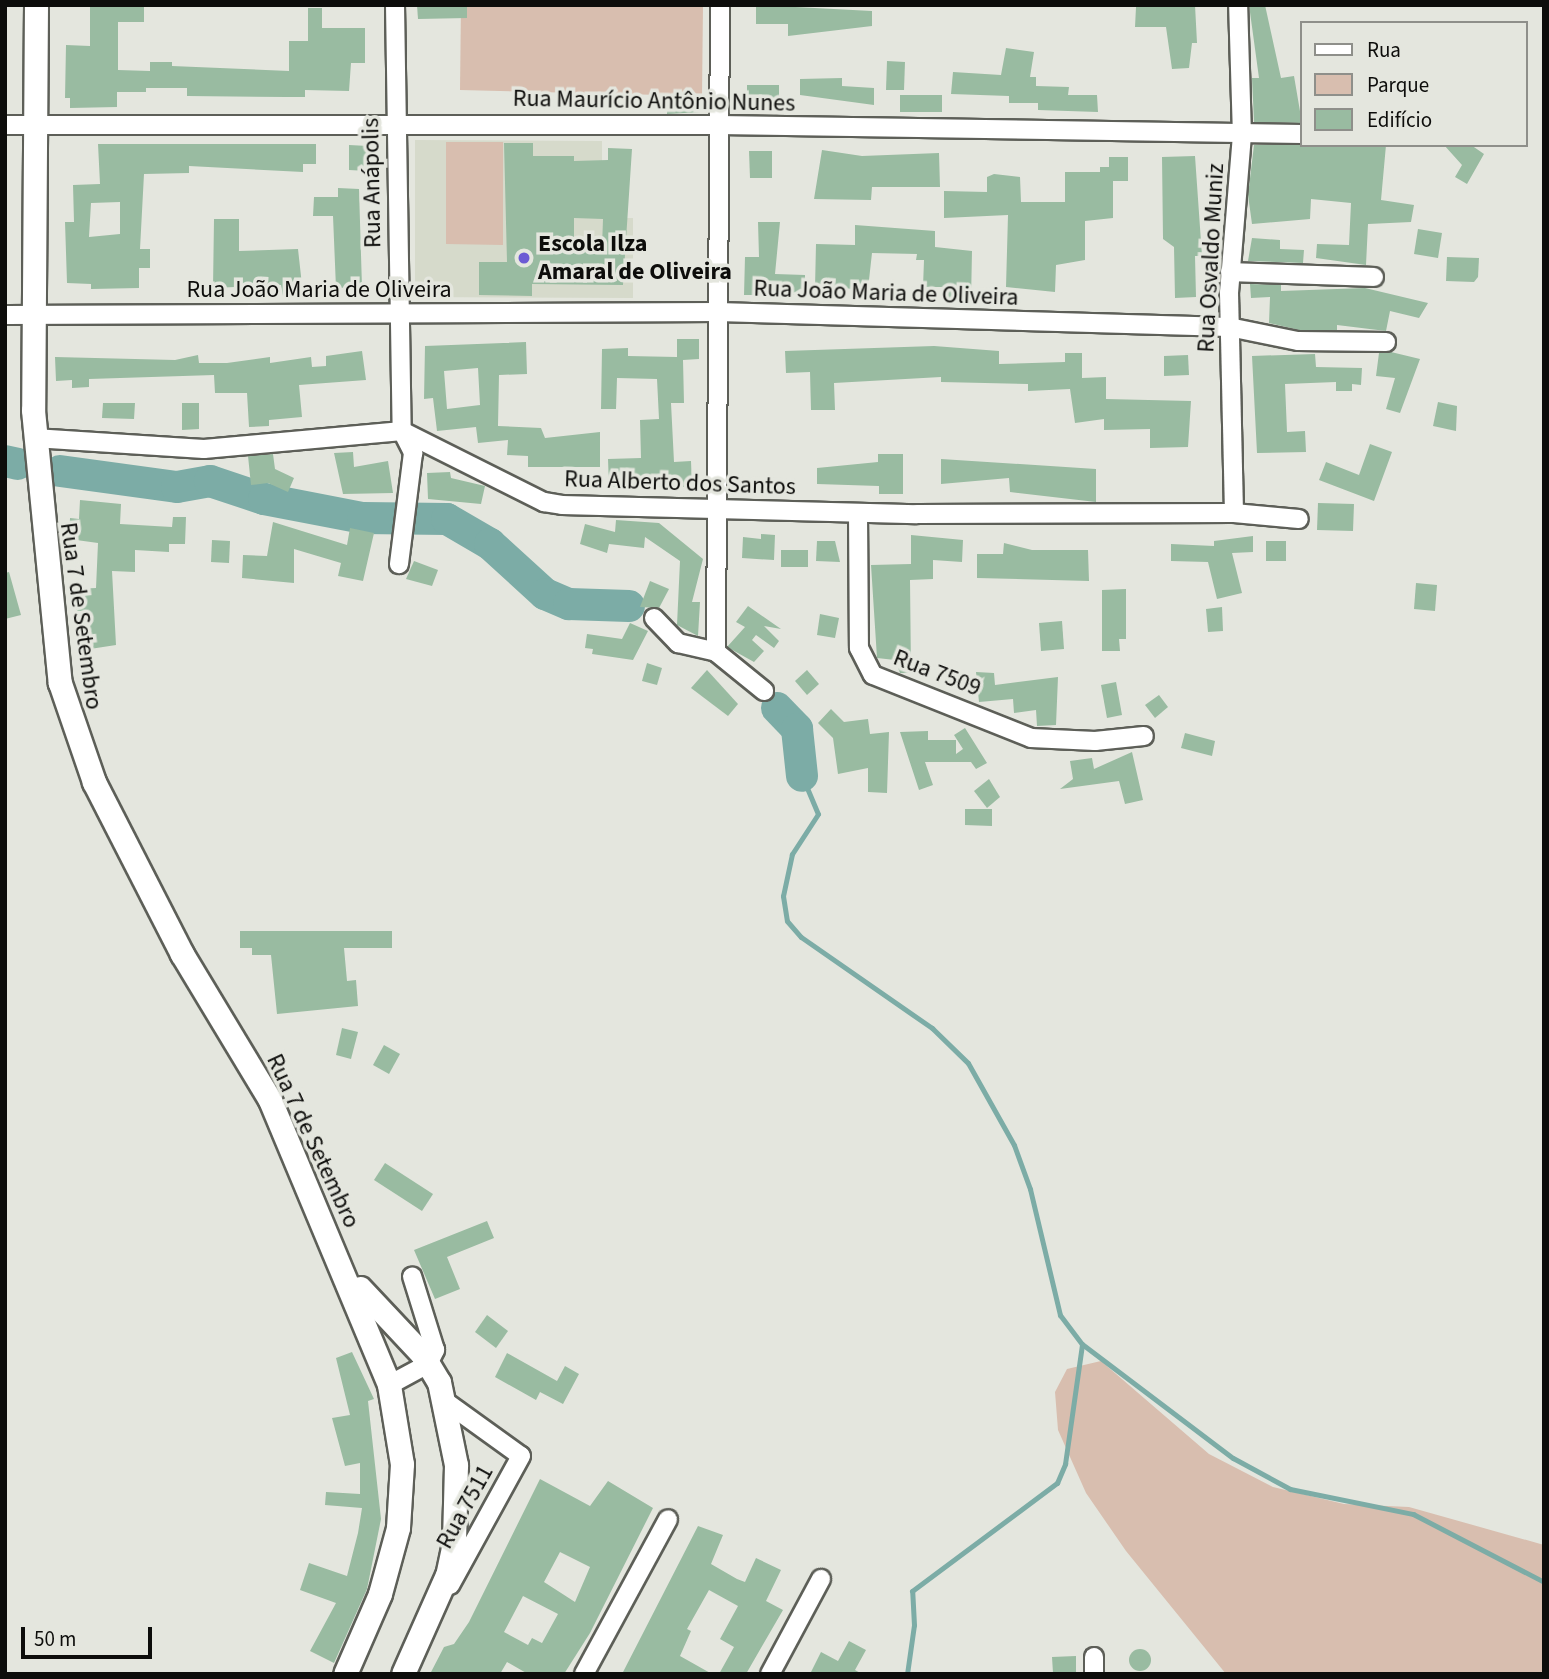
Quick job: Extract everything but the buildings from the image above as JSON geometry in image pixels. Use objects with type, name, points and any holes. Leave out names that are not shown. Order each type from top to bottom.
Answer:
[{"type":"street","name":"Rua 7 de Setembro","points":[[36,5],[32,315],[34,438],[55,650],[74,735],[182,954],[270,1100],[337,1253]]},
{"type":"street","name":"Rua Anápolis","points":[[395,5],[401,431],[413,453],[411,499],[399,564]]},
{"type":"street","points":[[716,652],[720,5]]},
{"type":"street","name":"Rua Osvaldo Muniz","points":[[1234,513],[1229,327],[1230,272],[1242,136],[1238,5]]},
{"type":"street","name":"Rua Maurício Antônio Nunes","points":[[5,125],[719,125],[1242,136],[1300,134]]},
{"type":"street","points":[[1230,272],[1374,277]]},
{"type":"street","name":"Rua João Maria de Oliveira","points":[[5,315],[718,312],[1229,327],[1298,341],[1387,342]]},
{"type":"street","points":[[34,438],[204,449],[401,431]]},
{"type":"street","name":"Rua Alberto dos Santos","points":[[401,431],[544,502],[858,513],[1234,513],[1299,519]]},
{"type":"street","name":"Rua 7509","points":[[858,513],[859,648],[873,675],[1031,738],[1144,736]]},
{"type":"street","points":[[654,618],[678,643],[716,652],[764,691]]},
{"type":"street","points":[[337,1253],[370,1303],[428,1364],[446,1402],[456,1465],[454,1544],[428,1625],[403,1674]]},
{"type":"street","points":[[337,1253],[389,1385],[402,1464],[398,1528],[380,1594],[345,1674]]},
{"type":"street","points":[[389,1385],[428,1364],[435,1340],[412,1276]]},
{"type":"street","name":"Rua 7511","points":[[428,1625],[521,1456],[446,1402]]},
{"type":"street","points":[[584,1674],[668,1520]]},
{"type":"street","points":[[770,1674],[821,1578]]},
{"type":"shaded area","name":"Escola Ilza Amaral de Oliveira","points":[[415,140],[602,141],[602,218],[633,218],[633,298],[415,297]]},
{"type":"green space","points":[[461,5],[703,5],[702,96],[460,90]]},
{"type":"green space","points":[[446,142],[503,142],[503,245],[446,244]]},
{"type":"green space","points":[[1101,1361],[1209,1454],[1273,1487],[1344,1504],[1409,1507],[1544,1545],[1544,1674],[1226,1674],[1126,1551],[1086,1493],[1058,1430],[1055,1392],[1067,1369]]},
{"type":"waterway","points":[[5,461],[18,464]]},
{"type":"waterway","points":[[60,471],[177,487],[210,481],[264,499],[363,518],[447,519],[490,544],[545,594],[569,604],[629,606]]},
{"type":"waterway","points":[[777,708],[797,729],[802,776]]},
{"type":"waterway","points":[[802,776],[818,814],[792,854],[783,896],[787,921],[801,937],[932,1028],[968,1063],[1014,1145],[1030,1189],[1060,1315],[1082,1344],[1233,1458],[1290,1489],[1413,1514],[1544,1582]]},
{"type":"waterway","points":[[907,1674],[914,1625],[912,1591],[1057,1483],[1065,1464],[1082,1344]]},
{"type":"place","name":"Escola Ilza Amaral de Oliveira","points":[[524,258]]}]
